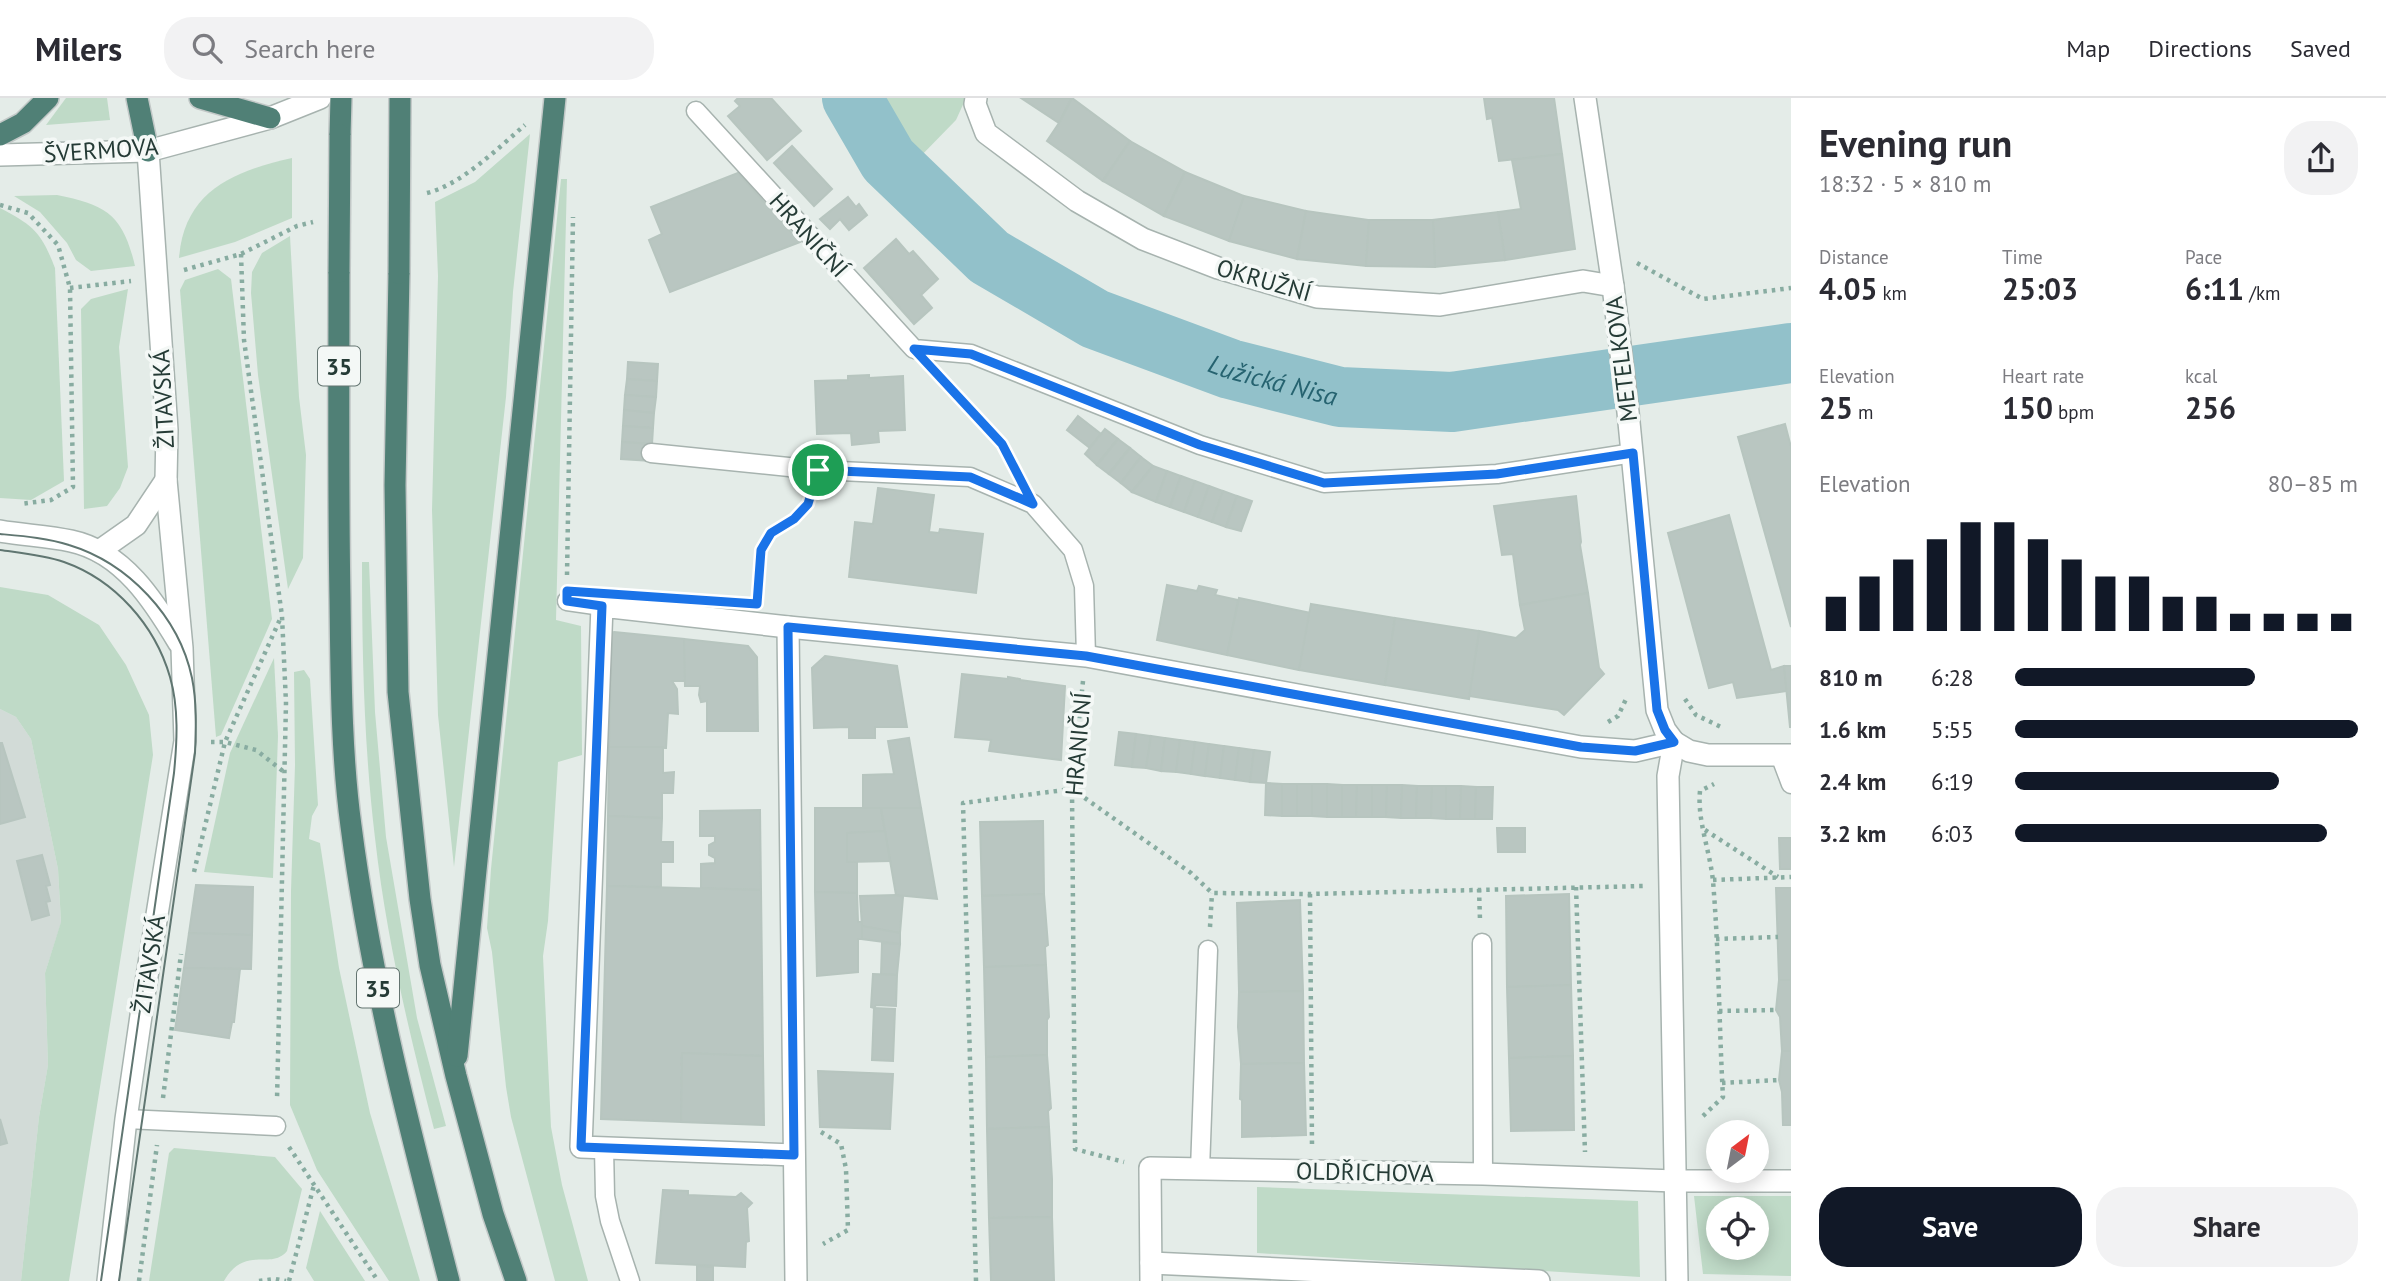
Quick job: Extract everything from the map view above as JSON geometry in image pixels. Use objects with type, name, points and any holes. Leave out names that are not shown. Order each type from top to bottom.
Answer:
[{"type":"highway","points":[[0,135],[23,123],[48,98]]},
{"type":"highway","points":[[137,98],[148,150]]},
{"type":"highway","points":[[200,98],[206,102],[270,118]]},
{"type":"highway","name":"35","points":[[341,98],[338,461],[341,676],[351,825],[384,1017],[408,1124],[449,1281]]},
{"type":"highway","name":"35","points":[[400,98],[395,485],[398,692],[430,965],[493,1214],[516,1281]]},
{"type":"highway","points":[[456,1076],[498,638],[555,98]]},
{"type":"street","name":"ŠVERMOVA","points":[[0,155],[148,150],[270,118],[320,98]]},
{"type":"street","name":"OKRUŽNÍ","points":[[976,98],[975,104],[986,132],[1077,201],[1143,239],[1243,275],[1317,297],[1440,305],[1583,281],[1613,286]]},
{"type":"street","name":"METELKOVA","points":[[1585,98],[1613,286],[1633,453],[1657,710],[1665,730],[1674,742]]},
{"type":"street","name":"ŽITAVSKÁ","points":[[108,1281],[126,1119],[185,741],[182,648],[166,481],[167,430],[148,150]]},
{"type":"street","points":[[99,551],[136,524],[166,481]]},
{"type":"street","points":[[0,531],[72,541],[99,551],[136,580],[182,648]]},
{"type":"street","points":[[794,1155],[581,1147],[602,606],[1086,656],[1581,747],[1635,751],[1674,742],[1689,751],[1708,755],[1786,755]]},
{"type":"street","points":[[788,627],[796,1281]]},
{"type":"street","points":[[1674,742],[1668,776],[1677,1281]]},
{"type":"street","points":[[1150,1168],[1151,1272],[1539,1281]]},
{"type":"street","name":"OLDŘICHOVA","points":[[1150,1168],[1483,1174],[1675,1181],[1791,1181]]},
{"type":"lane","name":"HRANIČNÍ","points":[[696,111],[914,349]]},
{"type":"lane","points":[[914,349],[971,354],[1200,445],[1324,483],[1497,474],[1633,453]]},
{"type":"lane","points":[[651,453],[818,470],[970,477],[1033,504]]},
{"type":"lane","name":"HRANIČNÍ","points":[[1033,504],[1073,550],[1084,586],[1086,656]]},
{"type":"lane","points":[[567,601],[602,606]]},
{"type":"lane","points":[[1786,755],[1791,784]]},
{"type":"lane","points":[[1482,943],[1483,1174]]},
{"type":"lane","points":[[1200,1170],[1208,950]]},
{"type":"lane","points":[[126,1119],[276,1126]]},
{"type":"lane","points":[[604,1148],[605,1196],[610,1221],[630,1281]]},
{"type":"path","points":[[0,205],[28,213],[58,245],[70,288],[73,487],[51,500],[17,504]]},
{"type":"path","points":[[567,601],[573,207]]},
{"type":"path","points":[[241,254],[244,340],[282,616],[286,703],[276,1126],[378,1281]]},
{"type":"path","points":[[1608,260],[1631,259],[1703,299],[1791,288]]},
{"type":"path","points":[[914,349],[1002,444],[1033,504]]},
{"type":"path","points":[[757,604],[761,550],[771,533],[794,519],[808,504],[818,470]]},
{"type":"path","points":[[192,883],[225,742],[282,616]]},
{"type":"path","name":"HRANIČNÍ","points":[[1086,656],[1072,789],[1075,1149],[1150,1168]]},
{"type":"path","points":[[1072,682],[1083,683]]},
{"type":"path","points":[[1600,726],[1618,716],[1632,687]]},
{"type":"path","points":[[1682,694],[1696,715],[1730,729]]},
{"type":"path","points":[[225,742],[257,750],[285,773]]},
{"type":"path","points":[[1700,1128],[1703,1114],[1723,1097],[1713,880],[1705,829],[1698,808],[1700,791],[1710,784],[1720,782]]},
{"type":"path","points":[[976,1281],[963,803],[1072,789],[1191,873],[1212,893],[1310,894],[1644,886]]},
{"type":"path","points":[[1705,829],[1778,877]]},
{"type":"path","points":[[1713,880],[1791,877]]},
{"type":"path","points":[[1576,887],[1586,1178]]},
{"type":"path","points":[[1208,950],[1212,893]]},
{"type":"path","points":[[1310,894],[1312,1172]]},
{"type":"path","points":[[1716,939],[1778,937]]},
{"type":"path","points":[[139,1281],[182,951]]},
{"type":"path","points":[[1720,1011],[1776,1010]]},
{"type":"path","points":[[1722,1083],[1779,1080]]},
{"type":"path","points":[[816,1128],[841,1144],[846,1169],[848,1230],[822,1244],[821,1256]]},
{"type":"path","points":[[260,1281],[288,1281],[314,1185]]},
{"type":"shaded area","points":[[0,709],[16,717],[31,739],[58,869],[61,923],[45,973],[48,1065],[39,1117],[21,1281],[0,1281]]},
{"type":"green space","points":[[66,98],[107,98],[110,120],[46,125]]},
{"type":"green space","points":[[869,98],[966,98],[956,120],[915,162]]},
{"type":"green space","points":[[530,134],[513,292],[506,397],[454,867],[438,715],[432,510],[438,276],[435,202],[475,182]]},
{"type":"green space","points":[[292,158],[292,218],[235,242],[179,258],[183,235],[202,200],[232,178]]},
{"type":"green space","points":[[561,179],[567,179],[556,620],[581,626],[582,755],[558,762],[548,921],[543,956],[551,1127],[562,1185],[588,1281],[555,1281],[511,1117],[487,928]]},
{"type":"green space","points":[[57,195],[89,203],[110,215],[125,235],[135,266],[91,271],[76,260],[67,243],[40,212],[14,196]]},
{"type":"green space","points":[[0,208],[35,231],[55,268],[64,481],[31,500],[0,498]]},
{"type":"green space","points":[[290,236],[299,397],[306,455],[303,558],[288,589],[258,375],[251,293],[252,272],[262,253]]},
{"type":"green space","points":[[218,269],[231,279],[272,619],[221,735],[216,737],[180,290],[185,280]]},
{"type":"green space","points":[[128,289],[119,347],[128,467],[120,488],[107,506],[84,509],[81,309],[91,299]]},
{"type":"green space","points":[[362,562],[369,562],[375,712],[386,837],[417,1018],[446,1126],[434,1129],[399,984],[375,838],[364,700]]},
{"type":"green space","points":[[0,587],[48,595],[99,625],[126,665],[149,715],[153,755],[69,1281],[21,1281],[39,1117],[48,1065],[45,973],[61,922],[58,869],[31,739],[16,717],[0,709]]},
{"type":"green space","points":[[274,658],[278,736],[273,878],[204,872],[230,753]]},
{"type":"green space","points":[[304,670],[310,679],[318,805],[312,816],[309,839],[320,843],[339,968],[370,1113],[420,1281],[389,1281],[317,1170],[290,1105],[294,672]]},
{"type":"green space","points":[[174,1148],[275,1157],[302,1189],[287,1251],[281,1257],[240,1264],[224,1281],[149,1281],[169,1153]]},
{"type":"green space","points":[[1257,1187],[1638,1201],[1640,1277],[1257,1253]]},
{"type":"green space","points":[[1694,1196],[1791,1196],[1791,1276],[1703,1274]]},
{"type":"green space","points":[[320,1211],[365,1281],[314,1281],[306,1268]]},
{"type":"building","points":[[738,98],[771,98],[801,131],[767,160],[728,116],[740,106],[735,101]]},
{"type":"building","points":[[1021,98],[1072,98],[1059,123]]},
{"type":"building","points":[[1072,98],[1130,141],[1103,181],[1047,141]]},
{"type":"building","points":[[1484,98],[1554,98],[1562,154],[1499,161],[1492,118],[1487,119]]},
{"type":"building","points":[[1130,141],[1185,172],[1164,216],[1103,181]]},
{"type":"building","points":[[792,146],[832,189],[814,206],[774,163]]},
{"type":"building","points":[[1562,154],[1575,249],[1505,260],[1498,212],[1521,209],[1512,160]]},
{"type":"building","points":[[1185,172],[1244,196],[1229,241],[1164,216]]},
{"type":"building","points":[[738,173],[800,242],[670,292],[649,240],[662,234],[651,207]]},
{"type":"building","points":[[1244,196],[1306,211],[1297,259],[1229,241]]},
{"type":"building","points":[[848,197],[856,207],[859,204],[867,215],[849,230],[840,219],[830,229],[820,219]]},
{"type":"building","points":[[1306,211],[1369,220],[1366,266],[1297,259]]},
{"type":"building","points":[[1498,212],[1505,260],[1435,267],[1433,220]]},
{"type":"building","points":[[1369,220],[1433,220],[1435,267],[1366,266]]},
{"type":"building","points":[[896,239],[909,254],[913,251],[938,279],[921,295],[932,308],[914,324],[864,268]]},
{"type":"building","points":[[628,362],[658,364],[657,381],[627,379]]},
{"type":"building","points":[[869,375],[869,378],[903,376],[905,430],[878,431],[879,442],[852,445],[851,433],[817,434],[815,381],[848,380],[848,376]]},
{"type":"building","points":[[627,379],[657,381],[656,397],[625,395]]},
{"type":"building","points":[[625,395],[656,397],[654,413],[624,410]]},
{"type":"building","points":[[624,410],[654,413],[653,428],[623,426]]},
{"type":"building","points":[[1078,416],[1101,434],[1090,448],[1067,430]]},
{"type":"building","points":[[1785,424],[1791,447],[1791,627],[1738,437]]},
{"type":"building","points":[[623,426],[653,428],[652,444],[622,442]]},
{"type":"building","points":[[1105,429],[1118,439],[1097,465],[1085,454]]},
{"type":"building","points":[[1118,439],[1130,448],[1109,474],[1097,465]]},
{"type":"building","points":[[622,442],[652,444],[651,461],[621,459]]},
{"type":"building","points":[[1130,448],[1141,457],[1121,483],[1109,474]]},
{"type":"building","points":[[1141,457],[1153,466],[1132,492],[1121,483]]},
{"type":"building","points":[[1153,466],[1167,471],[1156,502],[1132,492]]},
{"type":"building","points":[[1167,471],[1181,476],[1170,507],[1156,502]]},
{"type":"building","points":[[1181,476],[1195,481],[1184,512],[1170,507]]},
{"type":"building","points":[[1195,481],[1209,486],[1198,517],[1184,512]]},
{"type":"building","points":[[1209,486],[1223,491],[1212,522],[1198,517]]},
{"type":"building","points":[[878,488],[934,495],[929,532],[939,533],[940,529],[983,534],[976,593],[849,577],[855,522],[873,524]]},
{"type":"building","points":[[1223,491],[1237,496],[1226,527],[1212,522]]},
{"type":"building","points":[[1237,496],[1252,501],[1241,531],[1226,527]]},
{"type":"building","points":[[1576,496],[1588,593],[1520,605],[1513,554],[1502,555],[1494,506]]},
{"type":"building","points":[[1729,515],[1771,670],[1784,666],[1787,691],[1737,698],[1733,682],[1709,688],[1668,533]]},
{"type":"building","points":[[1167,585],[1197,591],[1199,586],[1217,590],[1215,595],[1238,600],[1227,655],[1157,640]]},
{"type":"building","points":[[1588,593],[1599,668],[1604,674],[1564,715],[1558,710],[1469,696],[1479,631],[1516,638],[1525,630],[1520,605]]},
{"type":"building","points":[[1239,598],[1311,613],[1299,670],[1227,655]]},
{"type":"building","points":[[1311,604],[1395,618],[1385,685],[1299,670]]},
{"type":"building","points":[[1395,618],[1479,631],[1469,699],[1385,685]]},
{"type":"building","points":[[614,632],[684,639],[686,681],[672,681],[677,689],[678,714],[668,713],[666,748],[609,747]]},
{"type":"building","points":[[684,639],[748,646],[757,657],[758,731],[707,731],[707,701],[701,702],[700,686],[685,686]]},
{"type":"building","points":[[825,656],[897,666],[907,727],[875,727],[875,738],[849,738],[849,727],[814,728],[812,668]]},
{"type":"building","points":[[1784,666],[1791,666],[1791,727],[1790,727]]},
{"type":"building","points":[[962,674],[1008,677],[1065,686],[1061,760],[989,751],[991,740],[955,737]]},
{"type":"building","points":[[1119,732],[1136,734],[1132,767],[1115,765]]},
{"type":"building","points":[[1136,734],[1151,736],[1146,768],[1132,767]]},
{"type":"building","points":[[1151,736],[1165,738],[1161,771],[1146,768]]},
{"type":"building","points":[[909,738],[921,808],[863,808],[863,775],[894,774],[888,741]]},
{"type":"building","points":[[1165,738],[1180,740],[1176,772],[1161,771]]},
{"type":"building","points":[[1180,740],[1195,742],[1191,774],[1176,772]]},
{"type":"building","points":[[1195,742],[1209,744],[1205,776],[1191,774]]},
{"type":"building","points":[[0,743],[25,817],[0,824]]},
{"type":"building","points":[[1209,744],[1224,746],[1220,778],[1205,776]]},
{"type":"building","points":[[1224,746],[1239,748],[1235,780],[1220,778]]},
{"type":"building","points":[[609,747],[663,747],[663,773],[674,772],[673,793],[662,793],[662,818],[608,816]]},
{"type":"building","points":[[1239,748],[1254,750],[1250,782],[1235,780]]},
{"type":"building","points":[[1254,750],[1270,752],[1266,783],[1250,782]]},
{"type":"building","points":[[1266,783],[1282,784],[1282,816],[1265,815]]},
{"type":"building","points":[[1282,784],[1297,784],[1297,816],[1282,816]]},
{"type":"building","points":[[1297,784],[1312,784],[1312,816],[1297,816]]},
{"type":"building","points":[[1312,784],[1327,784],[1327,817],[1312,816]]},
{"type":"building","points":[[1327,784],[1342,785],[1342,817],[1327,817]]},
{"type":"building","points":[[1342,785],[1357,785],[1356,817],[1342,817]]},
{"type":"building","points":[[1357,785],[1372,785],[1372,817],[1356,817]]},
{"type":"building","points":[[1372,785],[1387,785],[1386,817],[1372,817]]},
{"type":"building","points":[[1387,785],[1402,785],[1401,818],[1386,817]]},
{"type":"building","points":[[1402,785],[1417,786],[1416,818],[1401,818]]},
{"type":"building","points":[[1417,786],[1432,786],[1431,818],[1416,818]]},
{"type":"building","points":[[1432,786],[1446,786],[1446,819],[1431,818]]},
{"type":"building","points":[[1446,786],[1461,786],[1460,819],[1446,819]]},
{"type":"building","points":[[1461,786],[1476,787],[1475,819],[1460,819]]},
{"type":"building","points":[[1476,787],[1493,787],[1492,819],[1475,819]]},
{"type":"building","points":[[815,808],[881,808],[885,831],[847,833],[847,862],[857,862],[857,893],[815,892]]},
{"type":"building","points":[[881,808],[921,808],[937,899],[896,895]]},
{"type":"building","points":[[760,810],[761,890],[701,888],[701,864],[715,863],[715,858],[709,855],[709,845],[715,842],[715,836],[700,836],[700,811]]},
{"type":"building","points":[[608,816],[662,818],[661,842],[673,842],[673,862],[661,862],[661,887],[607,886]]},
{"type":"building","points":[[1043,821],[1044,894],[982,896],[980,822]]},
{"type":"building","points":[[1497,828],[1525,828],[1525,852],[1498,852]]},
{"type":"building","points":[[885,831],[890,861],[847,862],[847,833]]},
{"type":"building","points":[[1779,838],[1791,838],[1791,869],[1780,869]]},
{"type":"building","points":[[42,855],[50,885],[46,886],[50,901],[46,902],[49,915],[32,920],[17,861]]},
{"type":"building","points":[[196,885],[253,887],[252,935],[189,933]]},
{"type":"building","points":[[607,886],[761,890],[763,1056],[682,1053],[681,1122],[601,1119]]},
{"type":"building","points":[[1776,888],[1791,888],[1791,980],[1779,980]]},
{"type":"building","points":[[815,892],[857,893],[858,922],[862,922],[862,939],[858,939],[858,972],[817,976]]},
{"type":"building","points":[[1044,894],[1048,945],[1045,947],[1046,965],[984,967],[982,896]]},
{"type":"building","points":[[1569,894],[1571,985],[1507,987],[1506,896]]},
{"type":"building","points":[[860,896],[903,897],[900,933],[862,926]]},
{"type":"building","points":[[1300,900],[1303,991],[1239,992],[1237,903]]},
{"type":"building","points":[[862,926],[900,933],[900,944],[862,939]]},
{"type":"building","points":[[189,933],[252,935],[251,969],[184,968]]},
{"type":"building","points":[[882,943],[900,944],[897,975],[881,974]]},
{"type":"building","points":[[1046,965],[1049,1017],[1047,1055],[986,1057],[984,967]]},
{"type":"building","points":[[184,968],[240,969],[234,1022],[229,1038],[175,1030]]},
{"type":"building","points":[[873,974],[897,975],[896,1006],[871,1007]]},
{"type":"building","points":[[1779,980],[1791,980],[1791,1051],[1782,1051],[1780,1017],[1776,1010]]},
{"type":"building","points":[[1571,985],[1573,1056],[1509,1058],[1507,987]]},
{"type":"building","points":[[1303,991],[1304,1063],[1241,1064],[1239,992]]},
{"type":"building","points":[[874,1008],[895,1009],[893,1061],[872,1060]]},
{"type":"building","points":[[1782,1051],[1791,1051],[1791,1125],[1783,1125],[1779,1080]]},
{"type":"building","points":[[682,1053],[763,1056],[764,1125],[681,1122]]},
{"type":"building","points":[[1047,1055],[1051,1108],[1048,1111],[1049,1127],[987,1129],[986,1057]]},
{"type":"building","points":[[1573,1056],[1574,1130],[1511,1131],[1509,1058]]},
{"type":"building","points":[[1304,1063],[1306,1135],[1242,1137],[1241,1064]]},
{"type":"building","points":[[818,1071],[893,1074],[890,1129],[820,1127]]},
{"type":"building","points":[[0,1119],[7,1143],[0,1145]]},
{"type":"building","points":[[1049,1127],[1052,1217],[989,1218],[987,1129]]},
{"type":"building","points":[[663,1190],[688,1191],[688,1195],[736,1197],[741,1193],[752,1203],[747,1208],[749,1241],[746,1242],[745,1267],[656,1263]]},
{"type":"building","points":[[1052,1217],[1054,1281],[991,1281],[989,1218]]},
{"type":"building","points":[[697,1266],[713,1267],[713,1281],[697,1281]]},
{"type":"waterway","name":"Lužická Nisa","points":[[852,98],[888,160],[989,257],[1095,319],[1230,369],[1340,397],[1452,402],[1791,353]]},
{"type":"tram line","points":[[0,534],[69,545],[91,553],[130,579],[148,595],[176,634],[194,687],[195,753],[119,1281]]},
{"type":"tram line","points":[[0,550],[64,562],[100,580],[116,593],[143,623],[154,640],[170,677],[175,701],[174,773],[101,1281]]},
{"type":"route","points":[[914,349],[971,354],[1200,445],[1324,483],[1497,474],[1633,453],[1657,710],[1665,730],[1674,742],[1635,751],[1581,747],[1086,656],[788,627],[794,1155],[581,1147],[602,606],[567,601],[567,591],[757,604],[761,550],[771,533],[794,519],[808,504],[818,470],[970,477],[1033,504],[1002,444],[914,349]]}]
